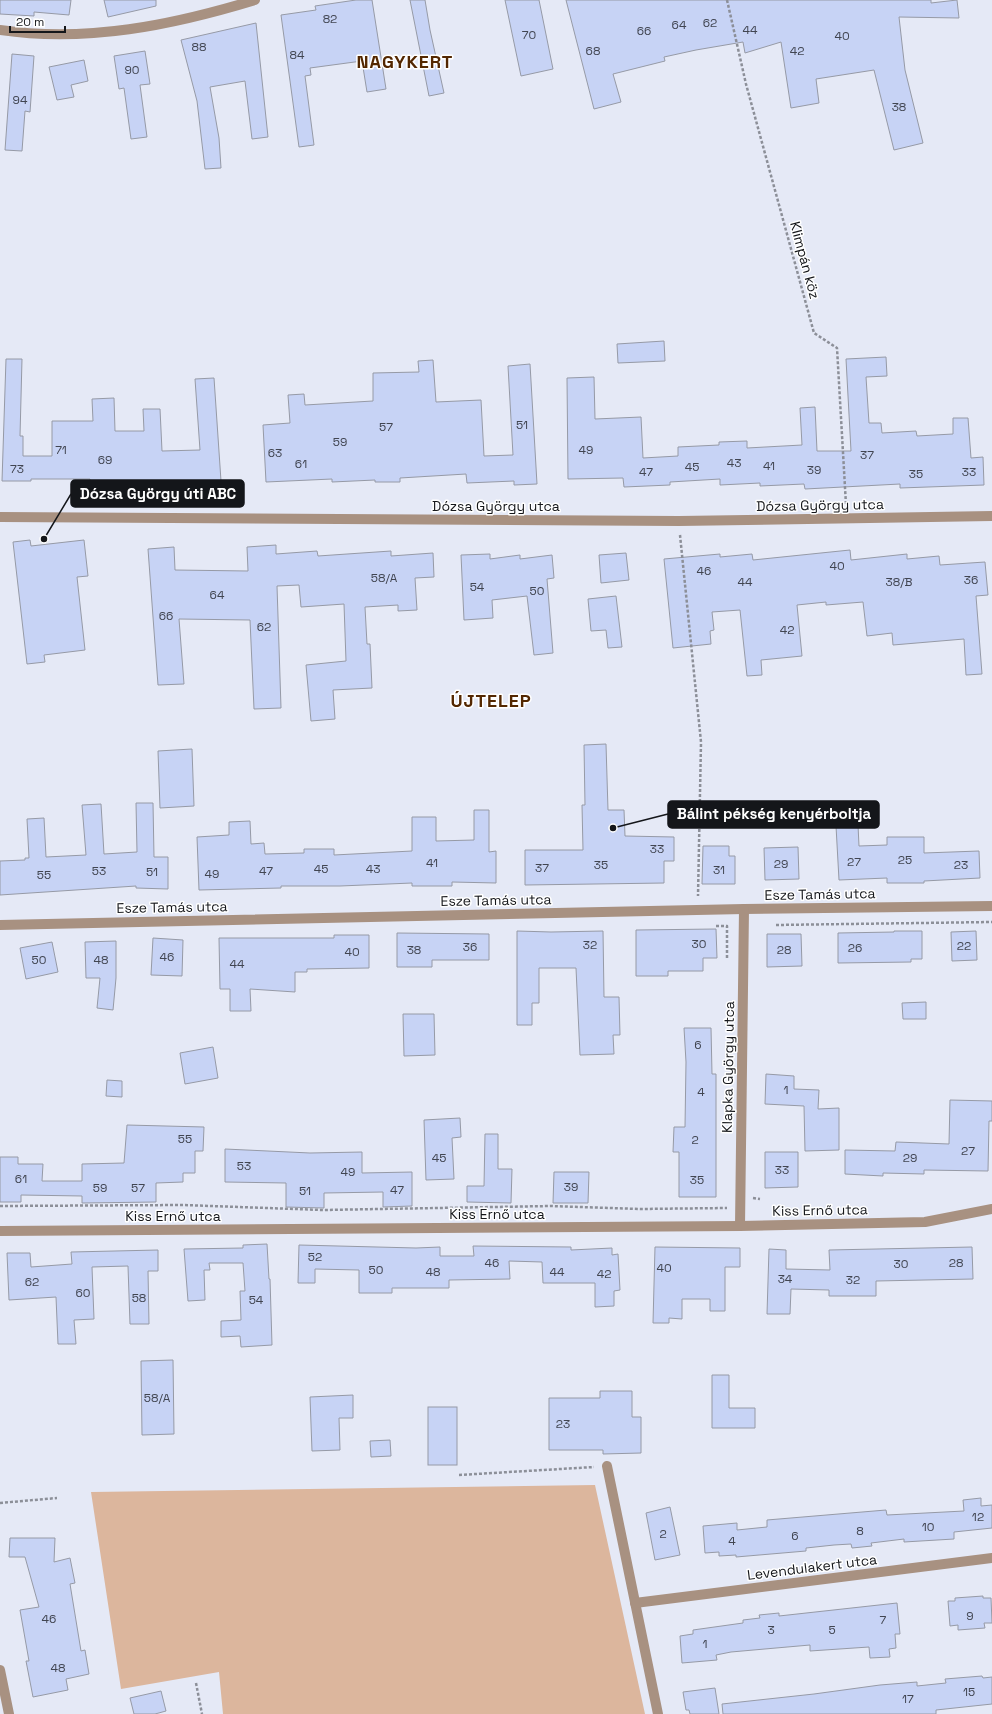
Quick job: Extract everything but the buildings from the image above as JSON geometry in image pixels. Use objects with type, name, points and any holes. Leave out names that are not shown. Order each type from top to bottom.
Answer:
[{"type":"street","points":[[0,30],[22,34],[71,34],[133,29],[197,17],[255,0]]},
{"type":"street","name":"Dózsa György utca","points":[[0,517],[679,521],[992,516]]},
{"type":"street","name":"Esze Tamás utca","points":[[0,925],[744,909],[992,906]]},
{"type":"street","name":"Klapka György utca","points":[[740,1226],[744,909]]},
{"type":"street","name":"Kiss Ernő utca","points":[[0,1231],[740,1226],[925,1222],[992,1209]]},
{"type":"street","points":[[606,1466],[658,1714]]},
{"type":"street","name":"Levendulakert utca","points":[[635,1603],[992,1558]]},
{"type":"street","points":[[0,1670],[9,1714]]},
{"type":"path","name":"Klimpán köz","points":[[727,0],[746,84],[814,333],[837,348],[847,519]]},
{"type":"path","points":[[679,521],[701,742],[698,896]]},
{"type":"path","points":[[771,924],[817,926],[992,922]]},
{"type":"path","points":[[713,926],[727,926],[728,963]]},
{"type":"path","points":[[0,1206],[183,1205],[323,1210],[551,1206],[640,1209],[727,1208],[727,1200]]},
{"type":"path","points":[[459,1475],[606,1466]]},
{"type":"path","points":[[0,1503],[57,1498]]},
{"type":"path","points":[[196,1683],[202,1714]]},
{"type":"shaded area","points":[[595,1485],[645,1714],[223,1714],[219,1672],[121,1689],[91,1492]]},
{"type":"place","name":"Dózsa György úti ABC","points":[[44,539]]},
{"type":"place","name":"Bálint pékség kenyérboltja","points":[[613,828]]},
{"type":"district","name":"NAGYKERT","points":[[405,62]]},
{"type":"district","name":"ÚJTELEP","points":[[491,701]]}]
